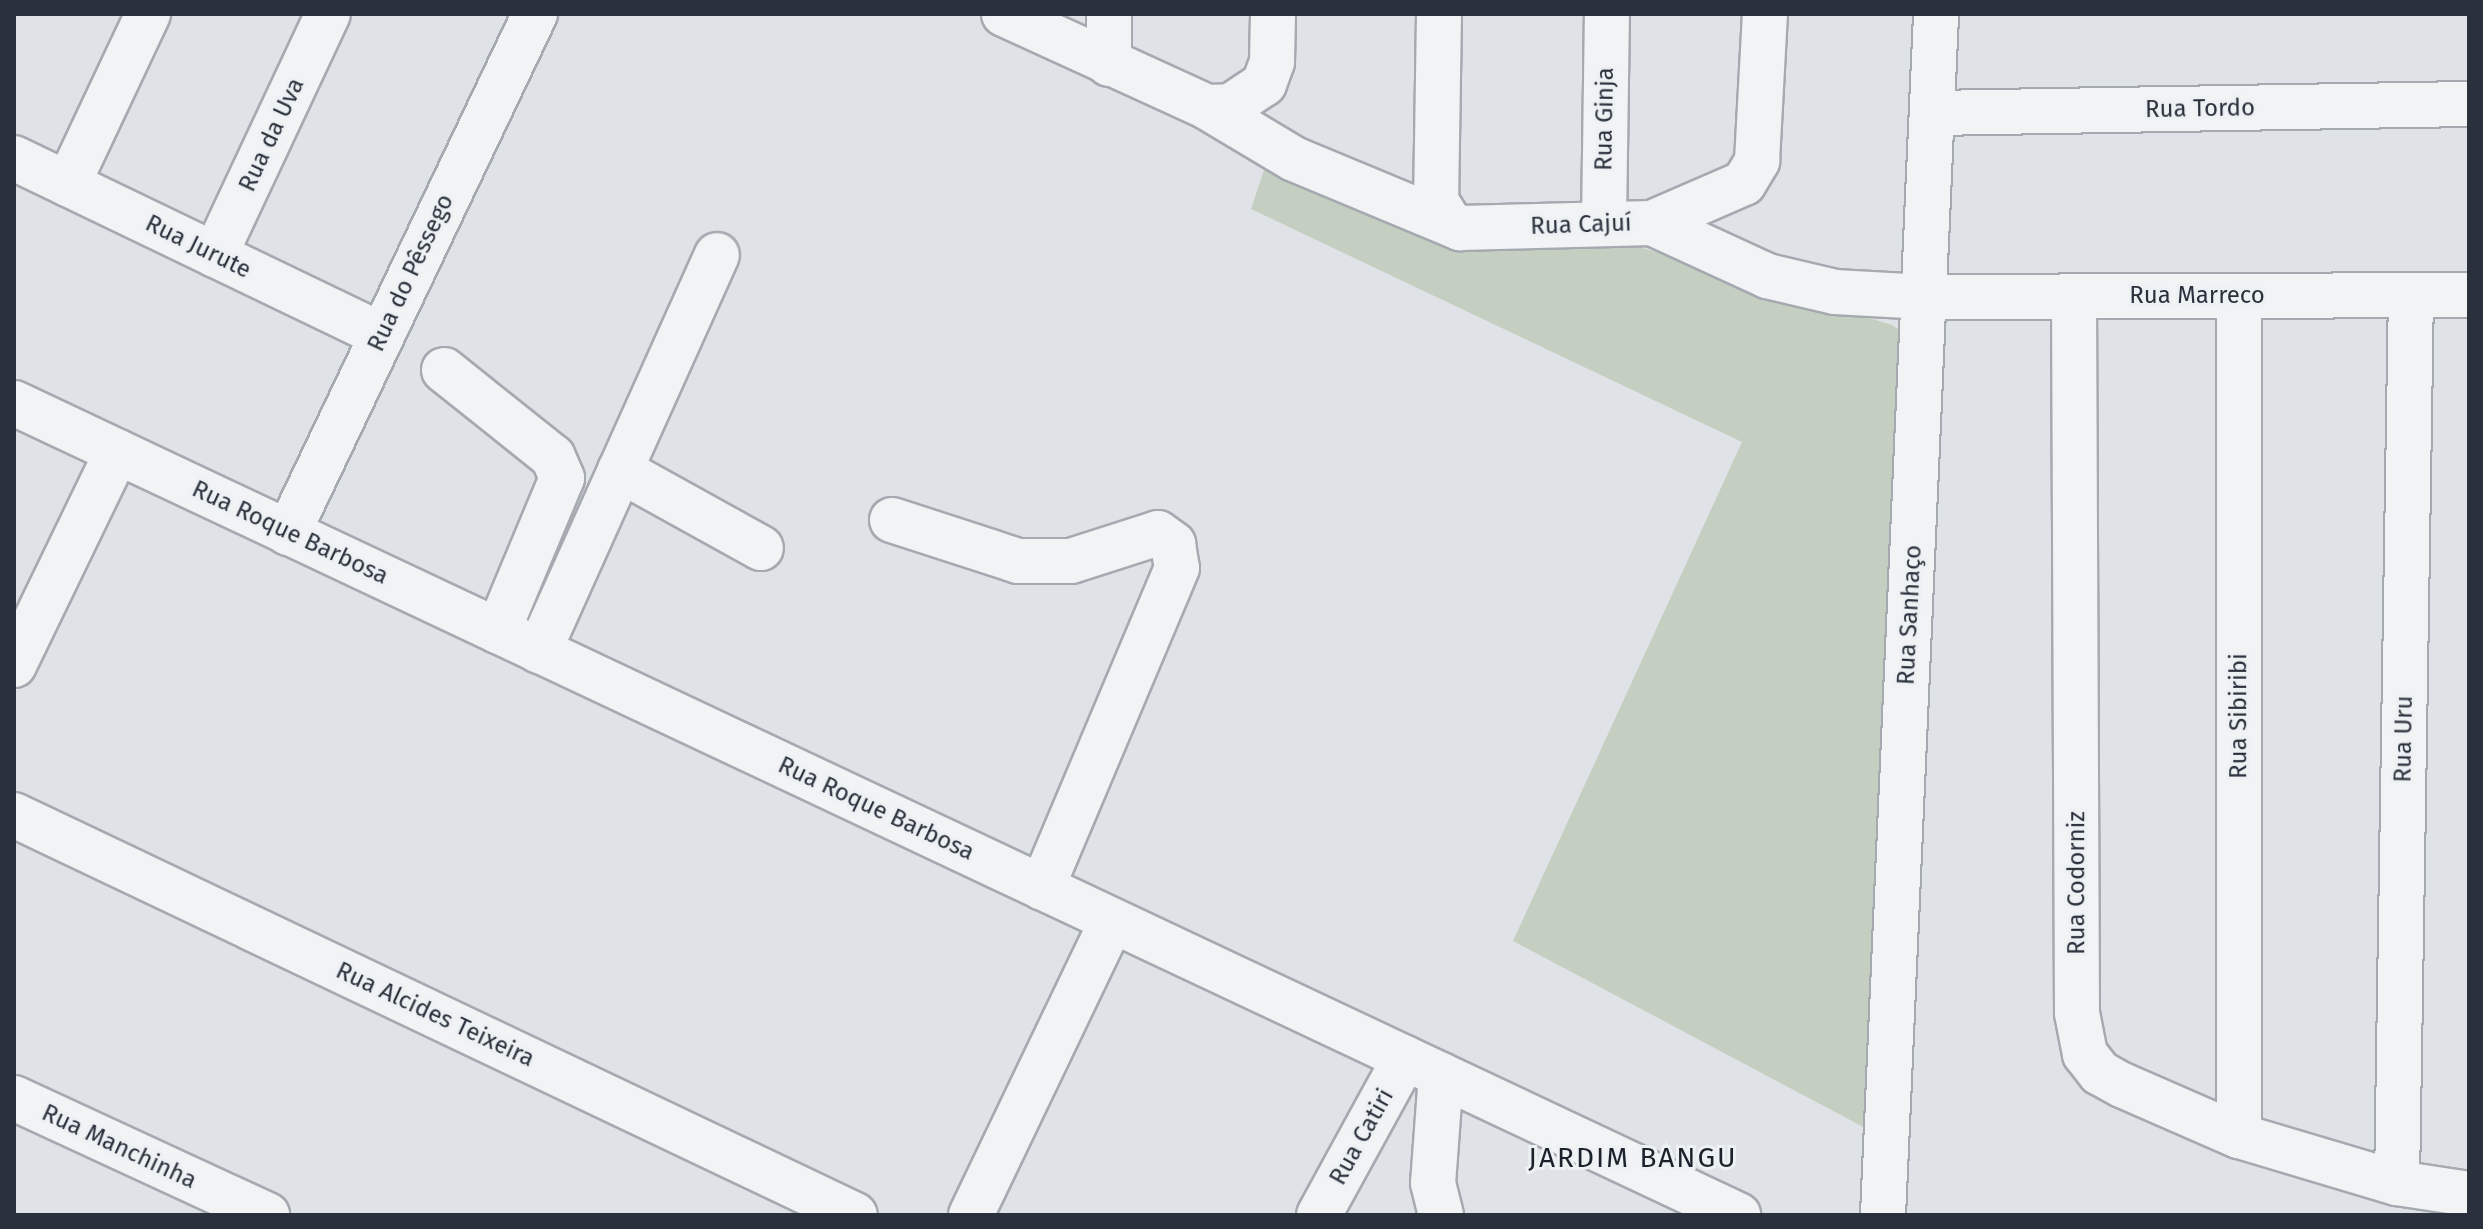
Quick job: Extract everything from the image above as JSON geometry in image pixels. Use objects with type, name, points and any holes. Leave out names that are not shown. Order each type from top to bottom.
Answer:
[{"type":"street","points":[[68,184],[148,14]]},
{"type":"street","name":"Rua da Uva","points":[[215,255],[328,14]]},
{"type":"street","name":"Rua do Pêssego","points":[[288,533],[535,14]]},
{"type":"street","points":[[1004,14],[1207,107],[1294,159],[1460,228]]},
{"type":"street","points":[[1109,14],[1109,64]]},
{"type":"street","points":[[1207,107],[1231,106],[1264,84],[1273,14]]},
{"type":"street","points":[[1439,14],[1436,201],[1449,222],[1460,228]]},
{"type":"street","name":"Rua Ginja","points":[[1604,224],[1607,14]]},
{"type":"street","name":"Rua Cajuí","points":[[1460,228],[1652,223],[1753,174],[1764,97],[1765,14]]},
{"type":"street","name":"Rua Sanhaço","points":[[1883,1215],[1936,14]]},
{"type":"street","name":"Rua Tordo","points":[[1932,113],[2469,104]]},
{"type":"street","name":"Rua Jurute","points":[[14,158],[382,335]]},
{"type":"street","name":"Rua Marreco","points":[[1652,223],[1767,276],[1835,292],[1925,297],[2469,295]]},
{"type":"street","points":[[539,651],[717,255]]},
{"type":"street","name":"Rua Uru","points":[[2397,1183],[2411,295]]},
{"type":"street","name":"Rua Codorniz","points":[[2074,296],[2077,997],[2082,1040],[2100,1073],[2239,1136],[2397,1183],[2469,1194]]},
{"type":"street","name":"Rua Sibiribi","points":[[2239,296],[2239,1136]]},
{"type":"street","points":[[444,370],[553,457],[562,478],[498,631]]},
{"type":"street","name":"Rua Roque Barbosa","points":[[14,403],[1738,1215]]},
{"type":"street","points":[[14,665],[117,452]]},
{"type":"street","points":[[620,470],[761,548]]},
{"type":"street","points":[[892,520],[1018,561],[1071,561],[1158,533],[1173,544],[1177,568],[1042,888]]},
{"type":"street","name":"Rua Alcides Teixeira","points":[[14,815],[855,1215]]},
{"type":"street","points":[[971,1215],[1112,921]]},
{"type":"street","points":[[1423,1067],[1433,1183],[1441,1215]]},
{"type":"street","name":"Rua Catiri","points":[[1319,1215],[1423,1067]]},
{"type":"street","name":"Rua Manchinha","points":[[14,1098],[267,1215]]},
{"type":"green space","points":[[1267,161],[1446,233],[1601,235],[1892,325],[1910,337],[1871,1131],[1513,941],[1742,442],[1251,209]]},
{"type":"district","name":"JARDIM BANGU","points":[[1633,1158]]}]
